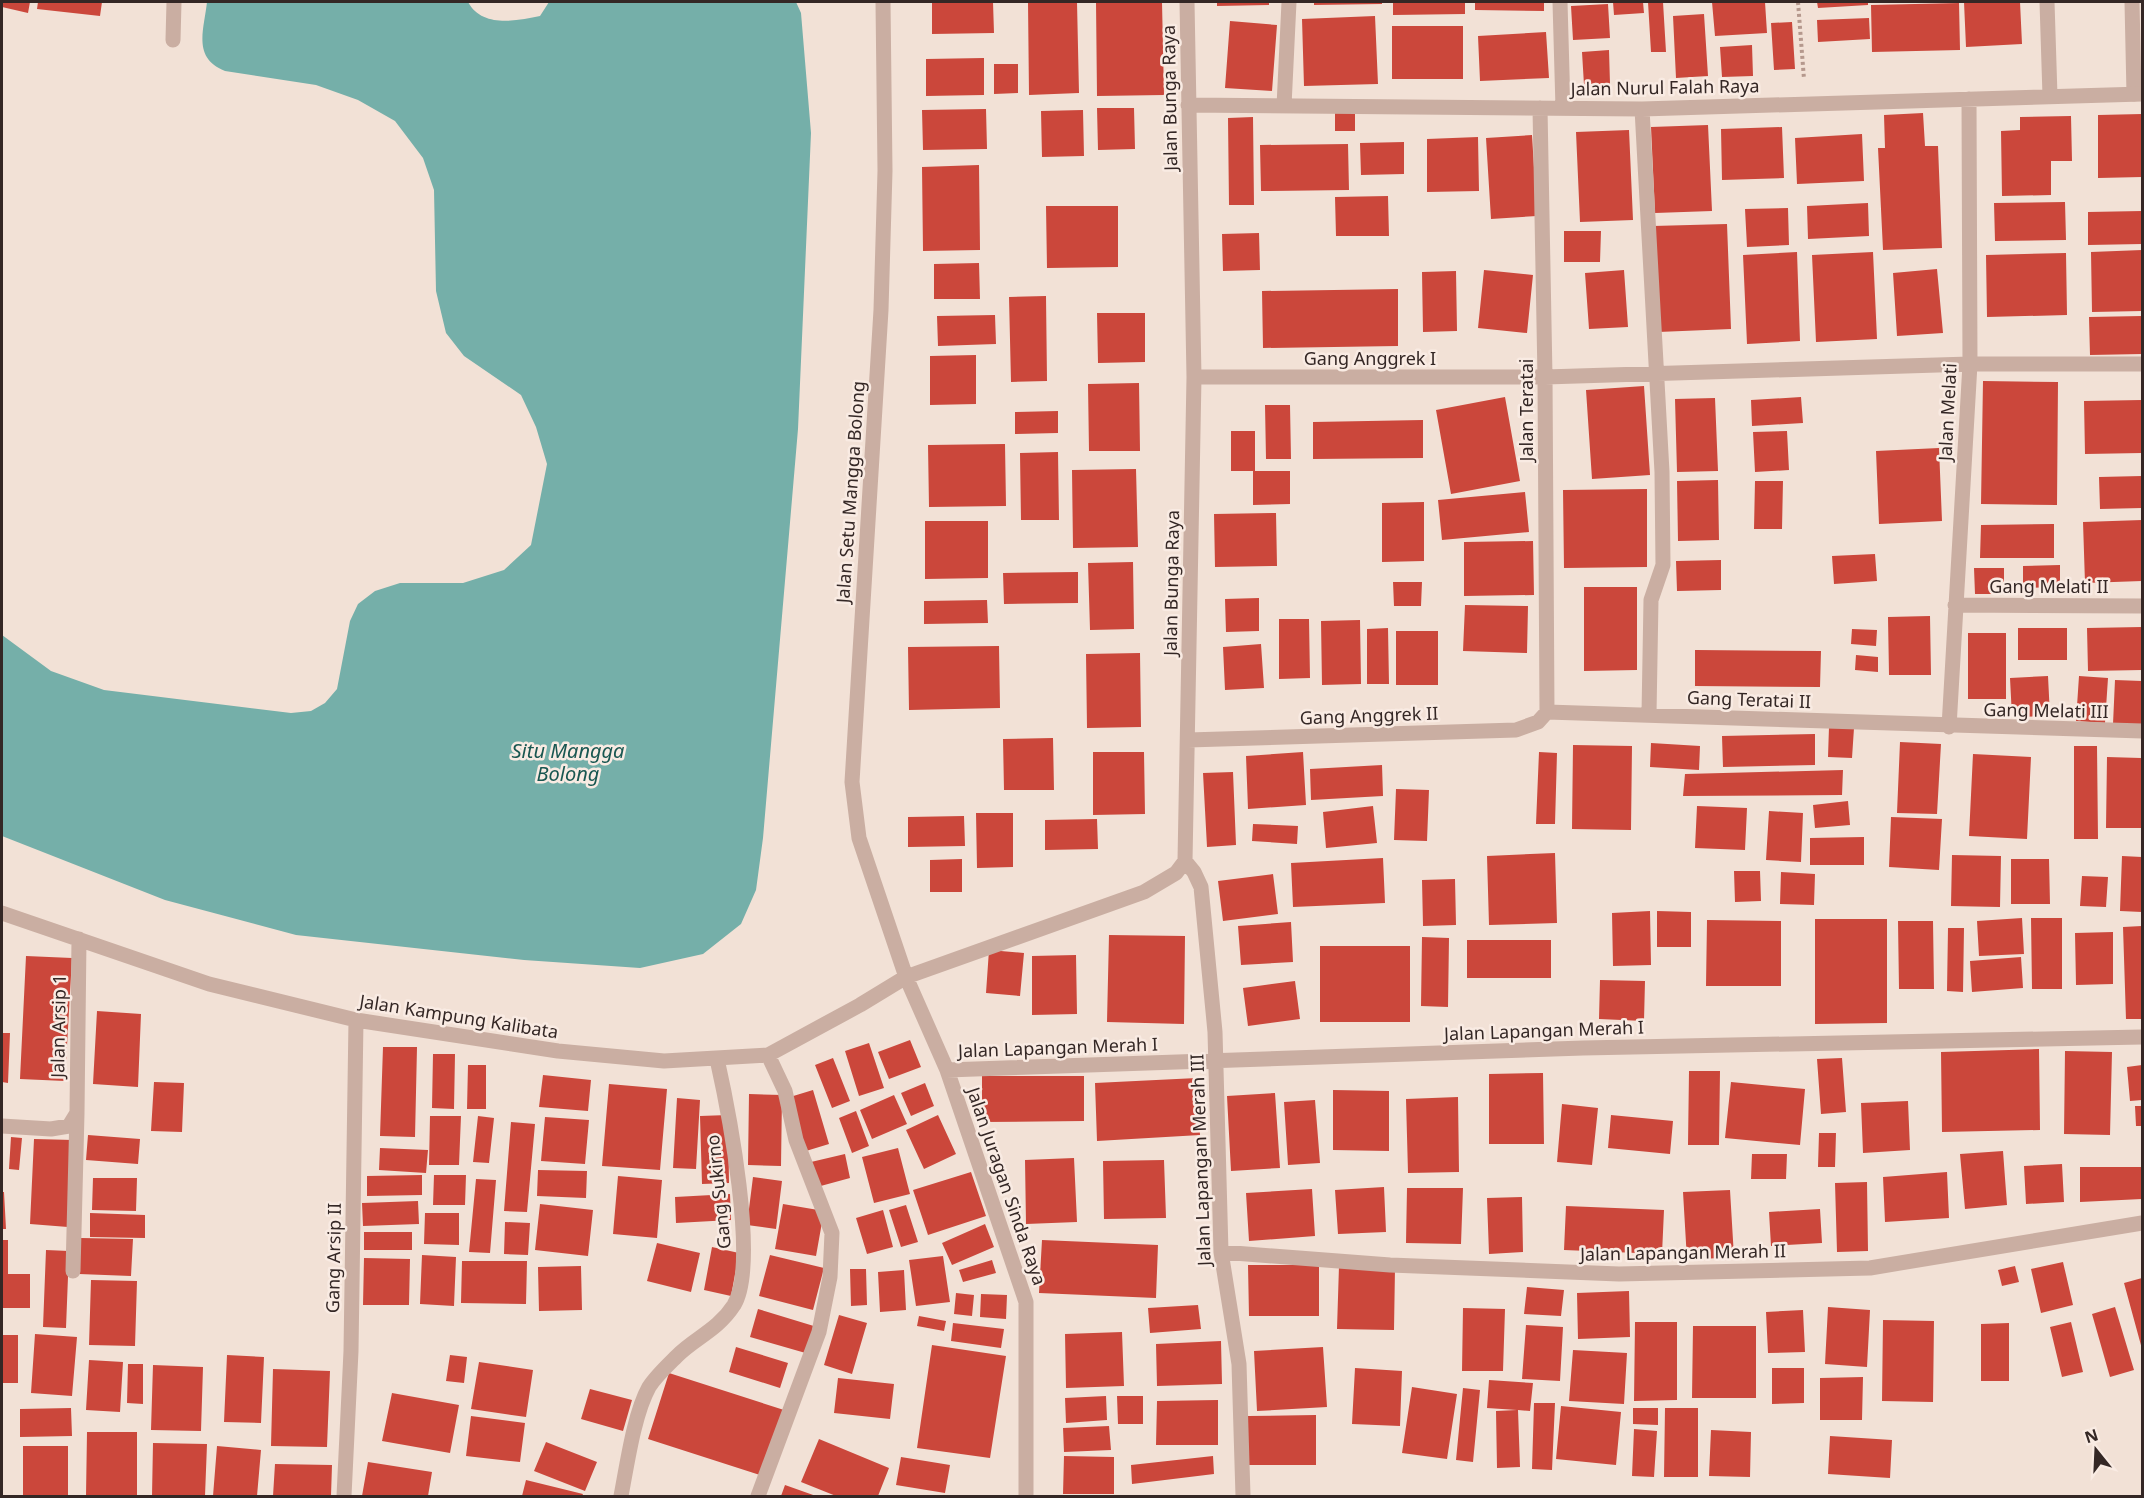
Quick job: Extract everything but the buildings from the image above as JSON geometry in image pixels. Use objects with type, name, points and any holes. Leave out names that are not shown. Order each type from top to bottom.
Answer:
[{"type":"street","points":[[173,40],[174,2]]},
{"type":"street","name":"Jalan Setu Mangga Bolong","points":[[883,2],[885,171],[881,310],[852,782],[859,838],[906,977],[947,1070]]},
{"type":"street","name":"Jalan Bunga Raya","points":[[1185,861],[1194,377],[1187,2]]},
{"type":"street","points":[[1284,106],[1289,2]]},
{"type":"street","points":[[1560,2],[1563,108]]},
{"type":"street","points":[[2047,2],[2050,96]]},
{"type":"street","points":[[2132,2],[2138,94]]},
{"type":"street","name":"Jalan Nurul Falah Raya","points":[[1188,105],[1642,109],[2138,94]]},
{"type":"street","name":"Jalan Melati","points":[[1949,727],[1970,364],[1969,99]]},
{"type":"street","name":"Jalan Teratai","points":[[1540,108],[1545,378],[1547,712]]},
{"type":"street","points":[[1642,109],[1662,472],[1663,565],[1651,600],[1649,714]]},
{"type":"street","name":"Gang Anggrek I","points":[[1194,377],[1545,378],[1970,364],[2142,364]]},
{"type":"street","name":"Gang Melati II","points":[[1955,605],[2142,606]]},
{"type":"street","name":"Gang Teratai II","points":[[1547,712],[1649,714],[1949,727]]},
{"type":"street","name":"Gang Anggrek II","points":[[1188,740],[1516,730],[1538,722],[1547,712]]},
{"type":"street","name":"Gang Melati III","points":[[1949,727],[2142,732]]},
{"type":"street","points":[[906,977],[1144,892],[1176,873],[1185,861]]},
{"type":"street","name":"Jalan Lapangan Merah III","points":[[1185,861],[1194,872],[1201,887],[1215,1032],[1221,1252],[1239,1364],[1243,1497]]},
{"type":"street","name":"Jalan Kampung Kalibata","points":[[2,913],[209,984],[356,1020],[558,1051],[664,1061],[768,1055],[851,1011],[906,977]]},
{"type":"street","name":"Jalan Arsip 1","points":[[73,1271],[79,939]]},
{"type":"street","name":"Gang Arsip II","points":[[344,1497],[351,1351],[356,1020]]},
{"type":"street","name":"Jalan Lapangan Merah I","points":[[947,1070],[1091,1067],[1215,1060],[1583,1048],[2142,1037]]},
{"type":"street","points":[[758,1497],[819,1332],[830,1277],[831,1233],[796,1140],[785,1090],[768,1055]]},
{"type":"street","name":"Gang Sukirno","points":[[621,1497],[634,1431],[649,1387],[679,1354],[709,1334],[735,1304],[744,1262],[728,1108],[717,1059]]},
{"type":"street","name":"Jalan Juragan Sinda Raya","points":[[947,1070],[1026,1302],[1026,1497]]},
{"type":"street","points":[[2,1126],[51,1129],[69,1126],[77,1113]]},
{"type":"street","name":"Jalan Lapangan Merah II","points":[[1221,1252],[1390,1265],[1619,1274],[1870,1268],[2142,1223]]},
{"type":"path","points":[[1798,2],[1806,104]]},
{"type":"water","name":"Situ Mangga Bolong","points":[[207,2],[468,2],[482,16],[510,21],[540,16],[549,2],[796,2],[801,13],[811,133],[798,429],[763,838],[756,890],[741,924],[703,954],[640,968],[524,960],[296,935],[165,900],[2,836],[2,635],[51,671],[104,690],[291,713],[311,711],[325,703],[337,689],[350,621],[358,604],[375,591],[400,583],[463,583],[504,570],[531,545],[547,464],[536,427],[521,395],[464,356],[446,333],[436,291],[434,190],[423,158],[395,121],[358,100],[316,85],[225,71],[215,65],[208,59],[202,42]]}]
